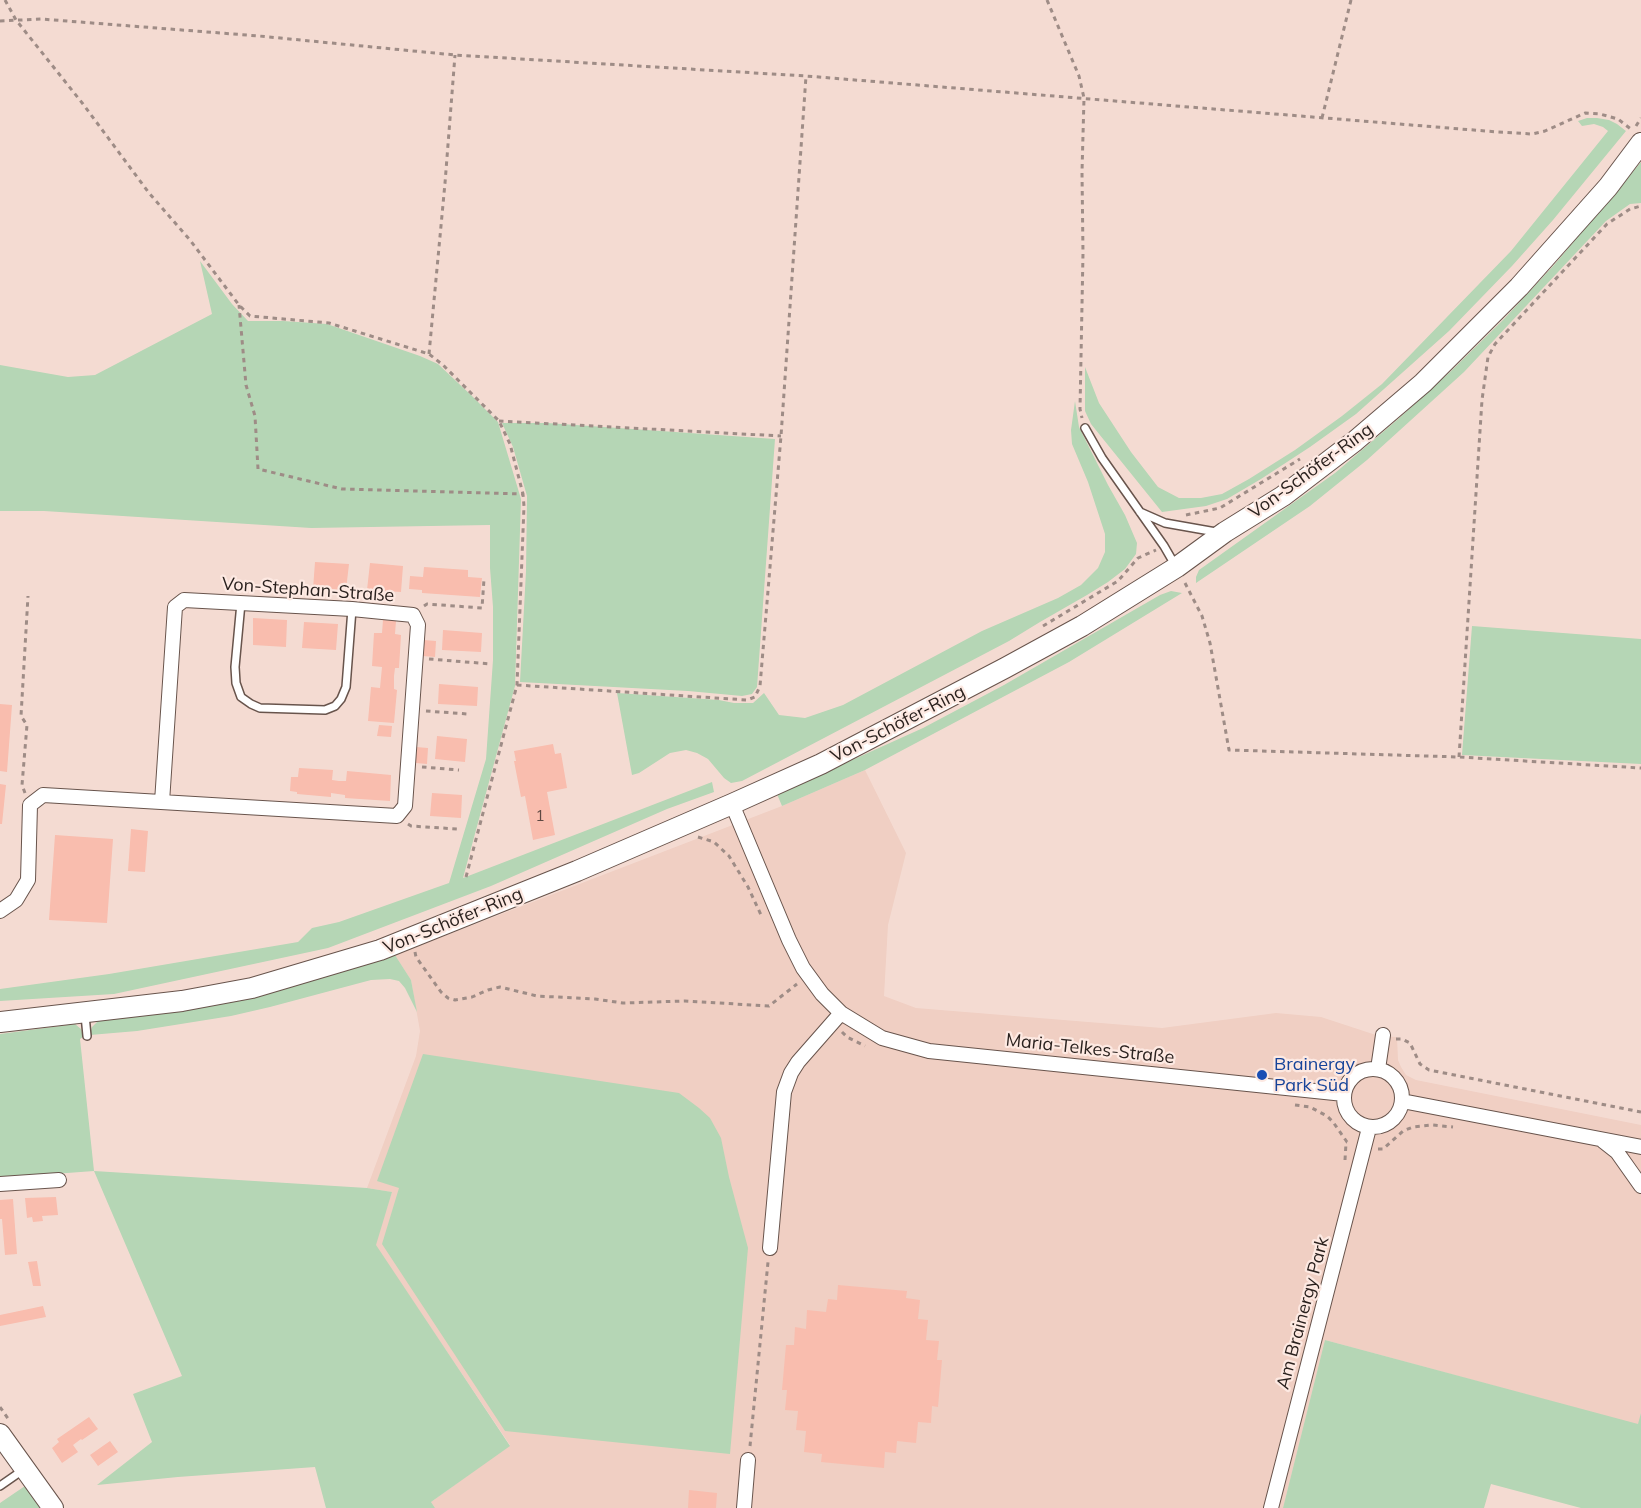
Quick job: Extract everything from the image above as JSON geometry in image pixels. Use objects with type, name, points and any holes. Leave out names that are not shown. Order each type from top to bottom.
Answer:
[{"type":"main road","name":"Von-Schöfer-Ring","points":[[0,1022],[182,1000],[252,988],[412,939],[821,764],[1005,669],[1082,626],[1177,567],[1225,532],[1284,494],[1355,441],[1423,383],[1526,278],[1608,187],[1633,137]]},
{"type":"main road","points":[[0,1434],[53,1508]]},
{"type":"street","name":"Von-Stephan-Straße","points":[[162,802],[175,607],[184,600],[352,609],[413,615],[418,625],[405,806],[397,816]]},
{"type":"street","points":[[0,911],[16,900],[28,880],[30,806],[43,795],[397,816]]},
{"type":"street","name":"Maria-Telkes-Straße","points":[[732,804],[803,968],[822,994],[841,1013],[882,1038],[929,1051],[1344,1094]]},
{"type":"street","points":[[770,1248],[784,1092],[790,1073],[841,1013]]},
{"type":"street","points":[[1378,1069],[1383,1036]]},
{"type":"street","points":[[1366,1069],[1378,1069],[1394,1077],[1402,1092],[1402,1101],[1400,1110],[1388,1124],[1370,1128],[1352,1120],[1344,1103],[1344,1094],[1347,1083],[1355,1074],[1366,1069]]},
{"type":"street","points":[[1402,1101],[1641,1147]]},
{"type":"street","name":"Am Brainergy Park","points":[[1271,1508],[1370,1128]]},
{"type":"street","points":[[1602,1139],[1617,1152],[1641,1186]]},
{"type":"street","points":[[0,1184],[59,1180]]},
{"type":"street","points":[[744,1508],[748,1460]]},
{"type":"lane","points":[[1085,428],[1102,458],[1177,567]]},
{"type":"lane","points":[[1140,512],[1165,523],[1225,532]]},
{"type":"lane","points":[[241,603],[235,667],[236,683],[241,697],[260,708],[325,710],[334,706],[341,699],[346,687],[352,609]]},
{"type":"lane","points":[[84,1012],[87,1036]]},
{"type":"lane","points":[[0,1486],[25,1468]]},
{"type":"path","points":[[4,0],[16,20],[83,104],[149,193],[190,240],[239,305],[250,316],[329,322],[429,354],[499,421],[510,444],[523,494],[517,685],[466,877]]},
{"type":"path","points":[[1047,0],[1079,76],[1084,98],[1080,409],[1085,428]]},
{"type":"path","points":[[1322,118],[1351,0]]},
{"type":"path","points":[[0,21],[41,19],[260,36],[455,55],[807,76],[1532,134],[1585,113],[1618,119],[1633,137],[1641,118]]},
{"type":"path","points":[[429,354],[446,183],[455,55]]},
{"type":"path","points":[[517,685],[747,700],[755,697],[760,686],[807,76]]},
{"type":"path","points":[[1459,757],[1482,400],[1488,357],[1495,344],[1607,224],[1630,209],[1641,206]]},
{"type":"path","points":[[239,305],[246,385],[255,416],[258,469],[342,489],[523,494]]},
{"type":"path","points":[[499,421],[780,436]]},
{"type":"path","points":[[1182,526],[1184,515],[1220,507],[1303,458]]},
{"type":"path","points":[[1038,629],[1118,581],[1138,558],[1164,546]]},
{"type":"path","points":[[1177,567],[1202,616],[1210,643],[1229,750],[1459,757],[1641,768]]},
{"type":"path","points":[[413,615],[427,604],[482,608],[484,579]]},
{"type":"path","points":[[28,596],[21,716],[27,725],[22,785],[30,806]]},
{"type":"path","points":[[415,658],[491,664]]},
{"type":"path","points":[[412,710],[468,714]]},
{"type":"path","points":[[408,766],[459,770]]},
{"type":"path","points":[[397,816],[411,826],[457,829]]},
{"type":"path","points":[[412,939],[416,957],[435,985],[448,998],[455,1000],[500,987],[537,996],[623,1003],[685,1001],[769,1006],[797,984]]},
{"type":"path","points":[[1383,1036],[1402,1039],[1410,1043],[1420,1064],[1429,1070],[1641,1112]]},
{"type":"path","points":[[748,1460],[770,1248]]},
{"type":"shaded area","points":[[865,770],[906,853],[888,925],[884,996],[916,1008],[1162,1028],[1276,1013],[1321,1017],[1379,1036],[1397,1037],[1398,1060],[1401,1067],[1406,1075],[1416,1080],[1641,1125],[1641,1413],[1639,1425],[1325,1340],[1283,1508],[435,1508],[431,1502],[510,1445],[375,1245],[392,1192],[367,1188],[416,1056],[420,1031],[411,980],[395,955],[782,806]]},
{"type":"green space","points":[[1587,118],[1609,120],[1626,131],[1512,266],[1449,331],[1356,414],[1261,479],[1227,499],[1206,506],[1162,512],[1091,424],[1085,411],[1085,367],[1099,403],[1131,452],[1158,487],[1179,498],[1201,498],[1222,494],[1249,479],[1295,450],[1382,384],[1511,251],[1608,131],[1594,124],[1582,126],[1578,121]]},
{"type":"green space","points":[[1641,162],[1641,203],[1630,204],[1606,221],[1464,372],[1367,460],[1310,506],[1196,583],[1199,570],[1335,473],[1450,372],[1554,265]]},
{"type":"green space","points":[[200,261],[232,304],[248,321],[327,324],[420,356],[438,364],[498,422],[521,499],[515,686],[463,878],[712,782],[714,792],[667,809],[491,886],[328,948],[114,994],[0,1001],[0,989],[109,974],[298,942],[312,928],[339,922],[449,883],[486,759],[493,660],[490,525],[311,528],[44,511],[0,511],[0,365],[68,377],[95,375],[212,314]]},
{"type":"green space","points":[[1075,401],[1079,427],[1137,543],[1136,554],[1125,569],[1108,582],[1009,641],[742,781],[731,783],[708,759],[686,750],[670,753],[632,775],[617,693],[753,703],[764,693],[779,715],[805,718],[843,705],[982,631],[1058,598],[1081,585],[1098,568],[1105,552],[1105,534],[1088,482],[1072,444],[1071,430]]},
{"type":"green space","points":[[502,423],[547,423],[775,439],[757,687],[752,694],[742,696],[520,682],[526,571],[527,496],[513,447]]},
{"type":"green space","points":[[1171,591],[1182,593],[1069,662],[865,770],[782,806],[777,794],[923,728],[1004,685],[1160,595]]},
{"type":"green space","points":[[1472,626],[1641,639],[1641,764],[1462,755]]},
{"type":"green space","points":[[395,955],[411,980],[417,1012],[399,981],[371,980],[231,1016],[137,1031],[90,1035],[92,1027],[99,1020],[280,988]]},
{"type":"green space","points":[[75,1024],[81,1029],[83,1037],[80,1039],[94,1171],[0,1178],[0,1034]]},
{"type":"green space","points":[[423,1054],[679,1093],[710,1118],[721,1138],[748,1248],[730,1454],[505,1431],[382,1244],[399,1188],[377,1181]]},
{"type":"green space","points":[[94,1171],[367,1188],[392,1192],[376,1245],[510,1446],[431,1502],[435,1508],[326,1508],[315,1467],[97,1485],[152,1442],[133,1394],[182,1376]]},
{"type":"green space","points":[[1325,1340],[1638,1424],[1641,1413],[1641,1508],[1581,1508],[1491,1484],[1484,1508],[1283,1508]]},
{"type":"green space","points":[[25,1486],[40,1508],[0,1508],[0,1503]]},
{"type":"building","points":[[315,562],[349,564],[346,590],[313,589]]},
{"type":"building","points":[[370,563],[403,566],[401,592],[367,590]]},
{"type":"building","points":[[424,567],[468,570],[468,577],[482,578],[480,597],[422,593],[422,590],[409,589],[410,576],[423,577]]},
{"type":"building","points":[[253,618],[287,620],[286,647],[253,645]]},
{"type":"building","points":[[383,620],[396,621],[395,634],[401,635],[399,668],[395,668],[394,676],[394,689],[397,690],[394,723],[368,721],[371,687],[380,688],[382,667],[372,666],[374,633],[382,633]]},
{"type":"building","points":[[304,622],[338,624],[336,650],[302,648]]},
{"type":"building","points":[[443,630],[482,633],[481,652],[442,650]]},
{"type":"building","points":[[424,640],[436,641],[435,657],[423,656]]},
{"type":"building","points":[[439,684],[478,687],[477,706],[438,704]]},
{"type":"building","points":[[0,704],[12,705],[7,772],[0,771]]},
{"type":"building","points":[[379,725],[392,726],[391,737],[377,736]]},
{"type":"building","points":[[437,736],[467,739],[465,762],[435,759]]},
{"type":"building","points":[[553,744],[555,754],[561,753],[567,788],[547,792],[555,835],[533,840],[525,796],[521,797],[514,751]]},
{"type":"building","points":[[416,747],[428,748],[427,764],[416,763]]},
{"type":"building","points":[[299,768],[333,770],[332,780],[339,781],[346,781],[347,771],[391,775],[390,801],[345,798],[345,795],[331,793],[331,797],[297,794],[297,792],[290,791],[291,777],[298,777]]},
{"type":"building","points":[[0,784],[6,785],[2,824],[0,824]]},
{"type":"building","points":[[432,793],[462,795],[461,818],[430,816]]},
{"type":"building","points":[[131,829],[148,831],[145,872],[128,871]]},
{"type":"building","points":[[55,835],[113,839],[107,923],[49,920]]},
{"type":"building","points":[[56,1197],[58,1215],[42,1216],[43,1221],[33,1222],[32,1217],[27,1218],[25,1198]]},
{"type":"building","points":[[13,1199],[17,1254],[5,1255],[0,1200]]},
{"type":"building","points":[[37,1261],[41,1286],[33,1286],[28,1262]]},
{"type":"building","points":[[838,1285],[907,1291],[906,1298],[920,1300],[918,1319],[928,1320],[926,1340],[939,1341],[937,1360],[942,1360],[938,1407],[932,1406],[931,1423],[918,1422],[916,1443],[897,1441],[896,1453],[885,1452],[884,1468],[821,1462],[822,1454],[804,1452],[806,1431],[796,1430],[798,1411],[785,1410],[787,1390],[782,1390],[786,1345],[794,1345],[795,1327],[806,1329],[807,1310],[826,1312],[828,1299],[837,1300]]},
{"type":"building","points":[[43,1306],[46,1317],[0,1326],[0,1315]]},
{"type":"building","points":[[89,1417],[98,1429],[73,1445],[78,1452],[62,1463],[52,1448],[59,1442],[57,1439]]},
{"type":"building","points":[[110,1441],[118,1452],[98,1466],[90,1455]]},
{"type":"building","points":[[689,1490],[717,1493],[716,1508],[688,1508]]},
{"type":"place","name":"Brainergy Park Süd","points":[[1262,1075]]}]
